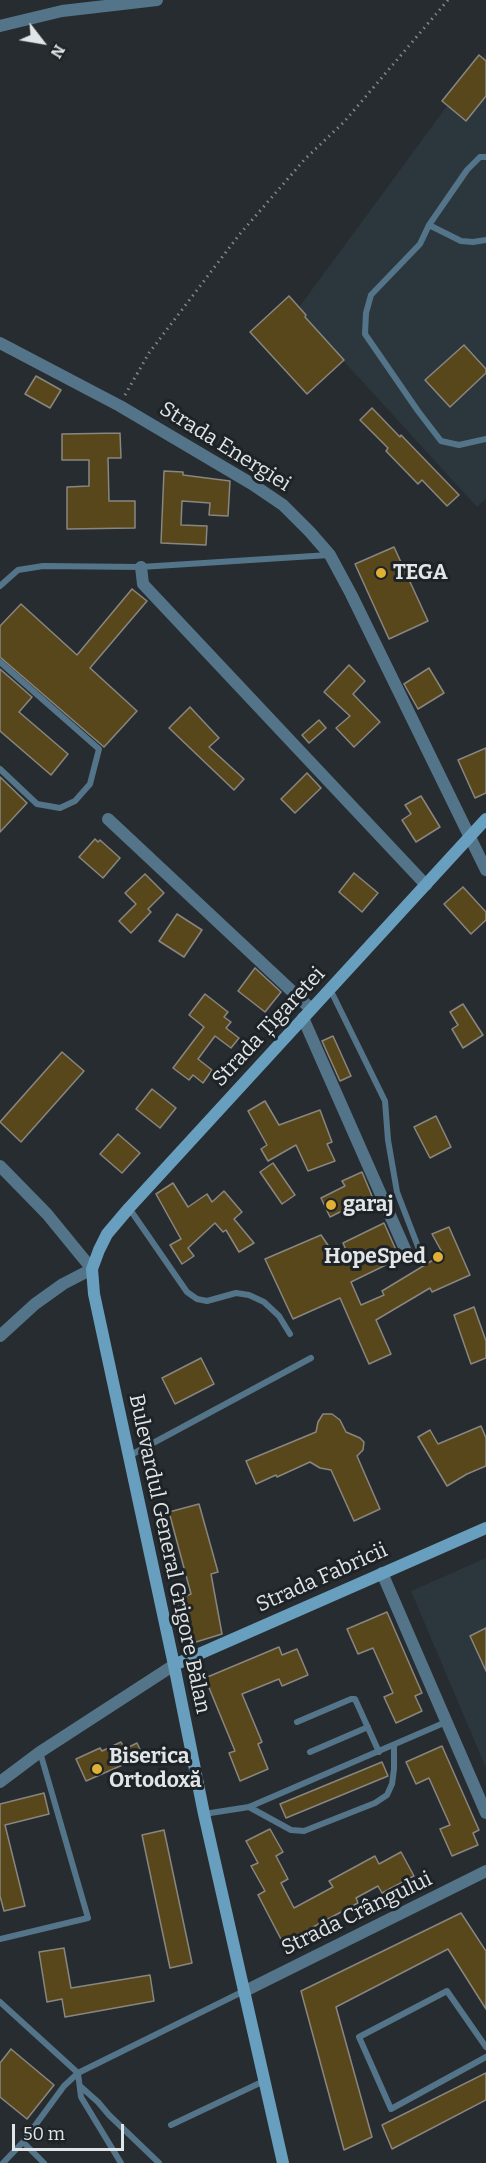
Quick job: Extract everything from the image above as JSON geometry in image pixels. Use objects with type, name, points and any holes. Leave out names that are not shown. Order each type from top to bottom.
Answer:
[{"type":"main road","name":"Strada Țigaretei","points":[[92,1269],[108,1234],[129,1208],[486,819]]},
{"type":"main road","name":"Bulevardul General Grigore Bălan","points":[[92,1269],[94,1294],[204,1814],[283,2163]]},
{"type":"main road","name":"Strada Fabricii","points":[[174,1665],[486,1528]]},
{"type":"street","points":[[0,26],[62,10],[157,0]]},
{"type":"street","name":"Strada Energiei","points":[[0,343],[120,406],[252,484],[283,505],[310,532],[330,555],[351,594],[486,870]]},
{"type":"street","points":[[141,567],[143,584],[426,885]]},
{"type":"street","points":[[108,819],[307,1013],[408,1256]]},
{"type":"street","points":[[0,1166],[47,1214],[92,1269],[63,1284],[35,1304],[0,1336]]},
{"type":"street","points":[[382,1573],[486,1813]]},
{"type":"street","points":[[0,1782],[40,1752],[174,1665]]},
{"type":"street","name":"Strada Crângului","points":[[245,1990],[486,1871]]},
{"type":"lane","points":[[486,157],[480,157],[466,170],[429,225],[420,244],[371,295],[366,313],[365,334],[441,441],[459,445],[486,439]]},
{"type":"lane","points":[[429,225],[461,241],[486,240]]},
{"type":"lane","points":[[0,586],[18,570],[43,566],[141,567],[330,555]]},
{"type":"lane","points":[[0,662],[99,749],[90,784],[75,801],[60,808],[37,804],[0,769]]},
{"type":"lane","points":[[330,989],[385,1101],[388,1140],[397,1192],[422,1257]]},
{"type":"lane","points":[[129,1208],[187,1292],[197,1299],[207,1301],[236,1293],[249,1295],[264,1302],[279,1316],[290,1334]]},
{"type":"lane","points":[[128,1456],[311,1358]]},
{"type":"lane","points":[[297,1722],[351,1698],[358,1702],[379,1752]]},
{"type":"lane","points":[[204,1814],[249,1807],[447,1722]]},
{"type":"lane","points":[[310,1752],[368,1727]]},
{"type":"lane","points":[[249,1807],[291,1830],[304,1831],[375,1803],[387,1795],[392,1784],[394,1745]]},
{"type":"lane","points":[[0,1939],[88,1918],[40,1752]]},
{"type":"lane","points":[[3,2163],[23,2142],[64,2086],[78,2073],[245,1990]]},
{"type":"lane","points":[[486,2047],[447,1991],[359,2037],[391,2109],[486,2057]]},
{"type":"lane","points":[[0,2002],[78,2073],[81,2097],[121,2163]]},
{"type":"lane","points":[[171,2125],[264,2081]]},
{"type":"lane","points":[[80,2086],[99,2102],[109,2115],[159,2163]]},
{"type":"lane","points":[[23,2142],[44,2163]]},
{"type":"path","points":[[120,406],[149,353],[239,234],[305,159],[344,122],[448,0]]},
{"type":"shaded area","points":[[486,53],[486,499],[477,507],[297,310]]},
{"type":"shaded area","points":[[486,1558],[486,1768],[411,1591]]},
{"type":"building","points":[[479,55],[486,61],[486,96],[466,121],[442,101]]},
{"type":"building","points":[[289,296],[344,360],[307,394],[250,332]]},
{"type":"building","points":[[464,345],[486,369],[486,373],[450,407],[425,380]]},
{"type":"building","points":[[36,376],[61,390],[50,408],[25,394]]},
{"type":"building","points":[[372,408],[459,495],[447,506],[422,480],[418,484],[386,451],[388,448],[360,420]]},
{"type":"building","points":[[120,433],[121,458],[108,458],[109,501],[135,501],[135,528],[67,529],[67,487],[89,486],[89,460],[62,460],[62,434]]},
{"type":"building","points":[[164,471],[183,472],[183,475],[230,481],[228,516],[209,515],[210,503],[182,501],[181,525],[207,526],[206,545],[161,543]]},
{"type":"building","points":[[394,547],[428,621],[389,639],[355,564]]},
{"type":"building","points":[[132,589],[147,601],[90,668],[137,711],[104,747],[0,657],[0,626],[21,604],[77,655]]},
{"type":"building","points":[[349,665],[365,681],[353,694],[380,722],[354,747],[336,728],[350,716],[324,692]]},
{"type":"building","points":[[429,668],[444,693],[418,709],[404,684]]},
{"type":"building","points":[[0,669],[32,697],[19,712],[68,754],[51,775],[0,731]]},
{"type":"building","points":[[190,707],[219,738],[209,747],[244,779],[234,790],[169,728]]},
{"type":"building","points":[[319,720],[326,728],[309,743],[302,735]]},
{"type":"building","points":[[486,748],[486,793],[475,798],[458,760]]},
{"type":"building","points":[[307,773],[321,788],[295,813],[281,799]]},
{"type":"building","points":[[0,777],[27,803],[0,832]]},
{"type":"building","points":[[421,796],[440,827],[416,842],[402,820],[411,814],[405,805]]},
{"type":"building","points":[[95,839],[98,842],[100,840],[120,858],[103,878],[79,857]]},
{"type":"building","points":[[354,873],[378,893],[362,912],[339,892]]},
{"type":"building","points":[[145,874],[164,893],[148,909],[151,912],[131,933],[119,921],[136,904],[125,893]]},
{"type":"building","points":[[463,887],[486,912],[486,920],[471,934],[444,904]]},
{"type":"building","points":[[177,914],[202,930],[184,957],[159,941]]},
{"type":"building","points":[[255,968],[281,992],[265,1012],[238,991]]},
{"type":"building","points":[[205,994],[228,1012],[224,1017],[231,1022],[226,1028],[239,1038],[231,1048],[215,1036],[198,1059],[212,1070],[203,1083],[193,1075],[189,1080],[173,1068],[204,1027],[189,1015]]},
{"type":"building","points":[[463,1004],[483,1035],[463,1048],[452,1029],[458,1025],[450,1012]]},
{"type":"building","points":[[333,1036],[351,1076],[340,1081],[322,1041]]},
{"type":"building","points":[[62,1052],[84,1071],[21,1142],[0,1122]]},
{"type":"building","points":[[152,1089],[176,1108],[160,1128],[136,1109]]},
{"type":"building","points":[[265,1101],[279,1125],[320,1110],[332,1142],[327,1144],[335,1161],[308,1171],[296,1145],[268,1161],[261,1149],[267,1145],[248,1111]]},
{"type":"building","points":[[436,1116],[451,1147],[430,1158],[414,1127]]},
{"type":"building","points":[[118,1134],[140,1153],[122,1173],[100,1154]]},
{"type":"building","points":[[273,1163],[295,1195],[282,1204],[260,1172]]},
{"type":"building","points":[[362,1172],[372,1196],[330,1217],[321,1198],[345,1186],[342,1181]]},
{"type":"building","points":[[173,1183],[188,1207],[207,1194],[212,1202],[224,1191],[242,1212],[234,1219],[254,1243],[239,1252],[226,1230],[223,1232],[215,1223],[188,1248],[194,1256],[182,1264],[170,1245],[181,1239],[156,1194]]},
{"type":"building","points":[[384,1223],[396,1250],[388,1254],[392,1262],[351,1282],[361,1305],[384,1295],[382,1291],[443,1254],[432,1234],[449,1227],[470,1275],[432,1292],[430,1288],[376,1320],[391,1354],[369,1364],[340,1298],[293,1319],[265,1259],[321,1235],[341,1264],[350,1259],[343,1243]]},
{"type":"building","points":[[474,1307],[486,1341],[486,1358],[471,1364],[454,1315]]},
{"type":"building","points":[[201,1358],[214,1384],[175,1404],[162,1378]]},
{"type":"building","points":[[323,1414],[332,1414],[340,1420],[346,1432],[364,1442],[363,1450],[357,1456],[380,1509],[354,1521],[331,1470],[320,1468],[310,1462],[256,1484],[246,1461],[316,1432]]},
{"type":"building","points":[[481,1426],[486,1438],[486,1466],[447,1486],[418,1437],[430,1430],[438,1444]]},
{"type":"building","points":[[199,1504],[218,1572],[211,1574],[222,1634],[183,1646],[174,1601],[191,1594],[169,1512]]},
{"type":"building","points":[[387,1612],[422,1693],[415,1696],[422,1711],[396,1723],[384,1697],[393,1693],[373,1648],[358,1654],[347,1629]]},
{"type":"building","points":[[486,1628],[486,1671],[470,1636]]},
{"type":"building","points":[[279,1647],[282,1655],[297,1649],[308,1675],[282,1686],[279,1679],[242,1694],[262,1742],[258,1744],[268,1769],[240,1781],[229,1753],[235,1751],[205,1678]]},
{"type":"building","name":"Biserica Ortodoxă","points":[[121,1742],[125,1749],[137,1743],[143,1756],[86,1781],[76,1759],[100,1748],[102,1751]]},
{"type":"building","points":[[442,1746],[479,1830],[473,1833],[478,1845],[452,1856],[440,1829],[450,1825],[429,1778],[416,1784],[406,1762]]},
{"type":"building","points":[[382,1762],[388,1776],[286,1818],[280,1804]]},
{"type":"building","points":[[44,1793],[49,1814],[5,1825],[25,1906],[4,1911],[0,1896],[0,1804]]},
{"type":"building","points":[[270,1829],[283,1852],[276,1856],[288,1879],[281,1883],[294,1908],[333,1887],[329,1881],[375,1856],[379,1864],[401,1852],[414,1876],[382,1893],[378,1886],[356,1898],[358,1903],[283,1943],[258,1895],[265,1891],[251,1866],[258,1863],[246,1841]]},
{"type":"building","points":[[164,1830],[192,1963],[170,1968],[142,1835]]},
{"type":"building","points":[[461,1913],[486,1951],[486,2009],[448,1949],[336,2007],[372,2137],[344,2150],[301,1991]]},
{"type":"building","points":[[64,1948],[71,1988],[150,1975],[154,2001],[65,2017],[62,1999],[47,2002],[39,1952]]},
{"type":"building","points":[[11,2049],[54,2085],[27,2119],[0,2097],[0,2063]]},
{"type":"building","points":[[486,2073],[486,2100],[392,2149],[382,2125]]},
{"type":"place","name":"TEGA","points":[[381,573]]},
{"type":"place","name":"garaj","points":[[331,1205]]},
{"type":"place","name":"HopeSped","points":[[438,1257]]},
{"type":"place","name":"Biserica Ortodoxă","points":[[97,1769]]}]
